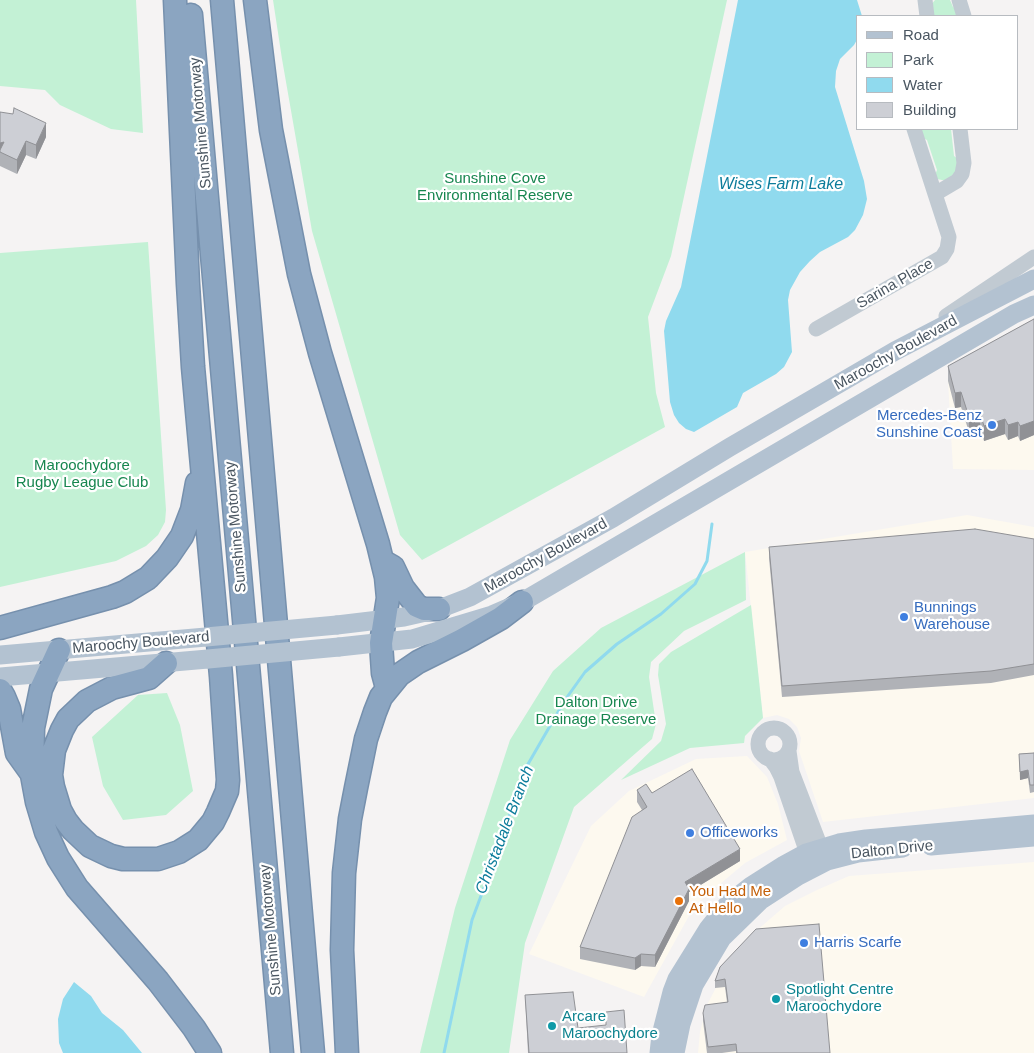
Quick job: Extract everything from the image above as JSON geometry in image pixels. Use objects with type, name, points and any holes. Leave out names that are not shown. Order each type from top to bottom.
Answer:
[{"type":"highway","points":[[166,663],[149,678],[112,688],[87,701],[68,719],[54,750],[53,787],[60,810],[73,830],[90,846],[111,856],[123,859],[158,859],[174,854],[189,846],[198,840],[213,822],[223,802],[228,780],[228,758],[193,367],[176,0]]},
{"type":"highway","name":"Sunshine Motorway","points":[[190,0],[282,1053]]},
{"type":"highway","name":"Sunshine Motorway","points":[[222,0],[313,1053]]},
{"type":"highway","points":[[255,0],[271,130],[293,248],[320,353],[383,562],[388,598],[381,643],[383,674],[387,688]]},
{"type":"highway","points":[[0,628],[112,597],[125,592],[148,578],[176,547],[188,523],[195,496],[201,449]]},
{"type":"highway","points":[[383,562],[393,567],[403,588],[417,606],[424,609],[438,609]]},
{"type":"highway","points":[[347,1053],[342,929],[348,835],[366,739],[375,712],[387,688],[413,664],[501,618],[522,602]]},
{"type":"highway","points":[[59,650],[41,689],[33,728],[32,775],[37,802],[46,832],[66,871],[78,888],[176,1004],[210,1053]]},
{"type":"highway","points":[[0,690],[9,709],[17,753],[32,775]]},
{"type":"main road","name":"Maroochy Boulevard","points":[[0,655],[386,620],[438,609],[470,598],[605,523],[730,447],[896,351],[1034,279]]},
{"type":"main road","name":"Maroochy Boulevard","points":[[0,677],[381,643],[412,639],[492,615],[522,602],[1014,314],[1034,305]]},
{"type":"main road","name":"Dalton Drive","points":[[659,1053],[661,1035],[677,979],[708,929],[728,904],[751,886],[839,843],[866,838],[1034,824]]},
{"type":"main road","name":"Dalton Drive","points":[[675,1053],[681,1024],[694,985],[722,938],[761,900],[811,858],[1034,837]]},
{"type":"main road","points":[[669,1053],[672,1029],[681,1024]]},
{"type":"street","points":[[925,0],[927,15]]},
{"type":"street","points":[[959,0],[964,15]]},
{"type":"street","name":"Sarina Place","points":[[816,329],[937,260],[944,254],[949,237],[914,130]]},
{"type":"street","points":[[935,194],[957,181],[962,174],[964,163],[960,130]]},
{"type":"street","points":[[896,351],[1034,257]]},
{"type":"street","points":[[778,728],[787,733],[790,743],[788,751],[783,758],[778,760],[762,755],[758,745],[760,735],[768,729],[778,728]]},
{"type":"street","points":[[788,751],[811,858]]},
{"type":"street","points":[[770,759],[781,777],[811,858]]},
{"type":"shaded area","name":"Mercedes-Benz Sunshine Coast","points":[[1034,334],[1034,470],[953,469],[948,381]]},
{"type":"shaded area","points":[[967,515],[1034,527],[1034,798],[823,822],[799,751],[801,738],[797,727],[789,719],[777,715],[763,718],[745,552]]},
{"type":"shaded area","points":[[747,756],[767,777],[778,804],[787,840],[745,863],[695,905],[644,997],[529,954],[591,826],[629,791],[696,759]]},
{"type":"shaded area","points":[[1034,862],[1034,1053],[698,1053],[700,1032],[707,1005],[722,976],[755,932],[785,906],[849,876]]},
{"type":"green space","points":[[0,0],[136,0],[143,133],[111,129],[60,105],[45,90],[0,86]]},
{"type":"green space","name":"Sunshine Cove Environmental Reserve","points":[[273,0],[727,0],[671,256],[648,317],[656,393],[665,427],[422,560],[400,535],[312,231]]},
{"type":"green space","points":[[935,0],[950,0],[958,13],[957,15],[933,15],[931,5]]},
{"type":"green space","points":[[920,130],[951,130],[954,156],[958,159],[957,170],[947,181],[937,179],[935,175],[937,170],[927,140],[923,138]]},
{"type":"green space","name":"Maroochydore Rugby League Club","points":[[148,242],[166,510],[165,522],[158,535],[146,546],[116,561],[0,587],[0,253]]},
{"type":"green space","name":"Dalton Drive Drainage Reserve","points":[[745,552],[746,600],[684,631],[651,662],[649,677],[656,724],[652,739],[574,807],[525,943],[509,1053],[420,1053],[455,908],[510,740],[553,671],[601,628]]},
{"type":"green space","points":[[751,605],[763,718],[745,736],[744,743],[690,748],[621,780],[661,741],[666,724],[658,675],[659,664],[671,652]]},
{"type":"green space","points":[[167,693],[180,725],[193,791],[166,815],[123,820],[103,786],[92,737],[138,695]]},
{"type":"water","name":"Wises Farm Lake","points":[[738,0],[857,0],[862,15],[856,15],[856,42],[840,59],[836,71],[835,87],[864,181],[867,199],[863,215],[855,230],[848,237],[820,252],[810,261],[800,272],[790,290],[788,300],[792,352],[784,367],[776,374],[743,393],[737,407],[694,432],[686,429],[679,423],[670,402],[664,331],[666,321],[681,287]]},
{"type":"water","points":[[74,982],[91,996],[102,1013],[123,1030],[142,1053],[63,1053],[59,1043],[58,1019],[63,999]]},
{"type":"building","points":[[14,108],[46,123],[36,145],[26,141],[17,160],[0,152],[4,142],[0,143],[0,112],[13,114]]},
{"type":"building","name":"Mercedes-Benz Sunshine Coast","points":[[1034,319],[1034,421],[1020,426],[1018,422],[1008,425],[1005,419],[984,426],[980,413],[969,417],[961,392],[955,393],[948,366]]},
{"type":"building","name":"Bunnings Warehouse","points":[[975,529],[1034,539],[1034,664],[991,671],[782,686],[769,547]]},
{"type":"building","points":[[1034,753],[1034,785],[1030,785],[1028,770],[1020,772],[1019,754]]},
{"type":"building","points":[[692,769],[740,849],[685,882],[689,889],[655,955],[641,954],[635,958],[580,947],[632,817],[647,807],[637,790],[646,784],[652,793]]},
{"type":"building","name":"Spotlight Centre Maroochydore","points":[[819,924],[830,1053],[737,1053],[736,1044],[708,1047],[703,1013],[705,1005],[728,1002],[725,979],[715,981],[720,967],[756,929]]},
{"type":"building","name":"Arcare Maroochydore","points":[[573,992],[578,1028],[606,1025],[606,1012],[624,1010],[627,1053],[529,1053],[525,995]]},
{"type":"waterway","name":"Christadale Branch","points":[[444,1053],[472,920],[497,853],[524,771],[565,700],[585,672],[617,644],[661,614],[695,584],[707,561],[712,524]]},
{"type":"place","name":"Mercedes-Benz Sunshine Coast","points":[[992,425]]},
{"type":"place","name":"Bunnings Warehouse","points":[[904,617]]},
{"type":"place","name":"Officeworks","points":[[690,833]]},
{"type":"place","name":"You Had Me At Hello","points":[[679,901]]},
{"type":"place","name":"Harris Scarfe","points":[[804,943]]},
{"type":"place","name":"Spotlight Centre Maroochydore","points":[[776,999]]},
{"type":"place","name":"Arcare Maroochydore","points":[[552,1026]]}]
